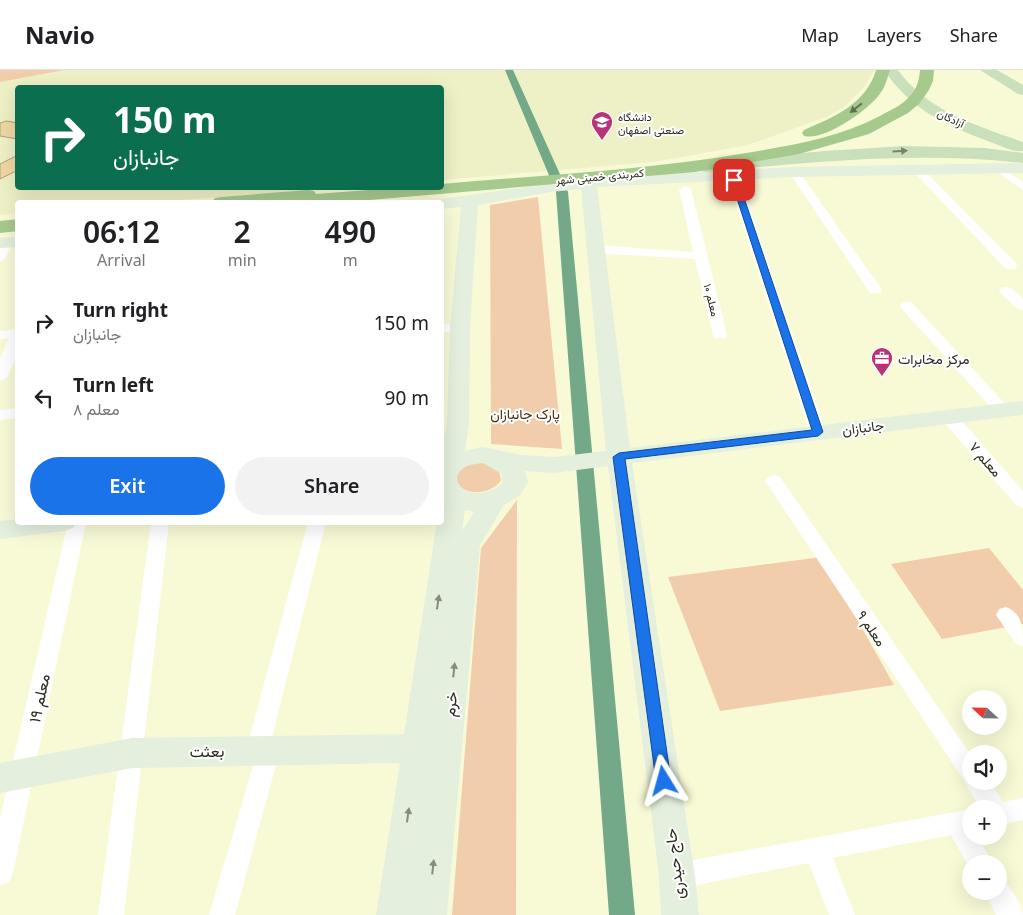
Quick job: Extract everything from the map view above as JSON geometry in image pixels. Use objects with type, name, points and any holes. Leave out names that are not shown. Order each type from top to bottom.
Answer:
[{"type":"highway","name":"کمربندی خمینی شهر","points":[[577,180],[717,158],[770,147],[801,137],[829,125],[854,110],[872,93],[881,80],[883,70]]},
{"type":"highway","name":"کمربندی خمینی شهر","points":[[444,185],[577,180],[695,168],[800,149],[839,139],[885,121],[903,110],[914,101],[922,90],[926,81],[927,70]]},
{"type":"highway","name":"کمربندی خمینی شهر","points":[[444,187],[489,183]]},
{"type":"highway","points":[[248,200],[380,190]]},
{"type":"highway","name":"کمربندی خمینی شهر","points":[[310,200],[415,190]]},
{"type":"highway","points":[[0,220],[15,219]]},
{"type":"highway","points":[[5,242],[15,229]]},
{"type":"main road","name":"آزادگان","points":[[891,70],[908,93],[925,105],[964,124],[1023,148]]},
{"type":"main road","points":[[987,70],[1023,91]]},
{"type":"main road","points":[[964,124],[992,132],[1023,135]]},
{"type":"main road","points":[[695,168],[911,150],[959,150],[1023,159]]},
{"type":"main road","points":[[858,172],[876,168],[963,158],[1023,159]]},
{"type":"street","points":[[998,168],[1023,187]]},
{"type":"street","points":[[444,204],[550,187],[577,180],[794,172],[1023,168]]},
{"type":"street","points":[[917,169],[1012,266]]},
{"type":"street","points":[[794,172],[874,290]]},
{"type":"street","name":"حاج حیدری","points":[[577,180],[595,249],[606,458],[677,876],[680,915]]},
{"type":"street","points":[[734,180],[818,432]]},
{"type":"street","name":"معلم ۱۰","points":[[685,188],[720,335]]},
{"type":"street","name":"خرم","points":[[428,915],[456,545],[448,481],[458,424],[451,328],[470,201]]},
{"type":"street","points":[[595,249],[702,260]]},
{"type":"street","points":[[1006,291],[1023,306]]},
{"type":"street","points":[[907,306],[1012,409]]},
{"type":"street","points":[[0,335],[15,333]]},
{"type":"street","points":[[0,376],[15,340]]},
{"type":"street","name":"جانبازان","points":[[554,465],[1012,409]]},
{"type":"street","points":[[0,415],[15,413]]},
{"type":"street","name":"معلم ۷","points":[[949,416],[1023,502]]},
{"type":"street","points":[[458,424],[466,436],[492,457],[512,468],[515,475],[515,483],[502,495]]},
{"type":"street","points":[[492,457],[539,465],[554,465],[502,495],[471,502],[448,481],[460,459],[492,457]]},
{"type":"street","name":"معلم ۹","points":[[774,481],[962,761]]},
{"type":"street","name":"خرم","points":[[395,915],[417,748],[456,545],[502,495]]},
{"type":"street","points":[[0,530],[44,525]]},
{"type":"street","name":"معلم ۱۹","points":[[0,873],[12,775],[61,525]]},
{"type":"street","points":[[111,915],[160,525]]},
{"type":"street","points":[[222,915],[317,525]]},
{"type":"street","points":[[1006,615],[1023,638]]},
{"type":"street","name":"بعثت","points":[[12,775],[132,753],[417,748]]},
{"type":"street","points":[[1007,812],[1023,809]]},
{"type":"street","points":[[677,876],[962,821]]},
{"type":"street","points":[[817,850],[842,915]]},
{"type":"street","points":[[1002,900],[1011,915]]},
{"type":"shaded area","name":"دانشگاه صنعتی اصفهان","points":[[0,70],[874,70],[865,86],[843,108],[826,117],[748,145],[654,162],[444,180],[444,85],[15,85],[15,190],[314,190],[180,200],[15,200],[15,213],[0,215]]},
{"type":"green space","points":[[0,70],[64,70],[0,82]]},
{"type":"green space","name":"پارک جانبازان","points":[[538,197],[562,449],[491,444],[490,205]]},
{"type":"green space","points":[[481,462],[499,470],[501,480],[490,490],[482,492],[466,491],[457,481],[457,473],[467,465]]},
{"type":"green space","points":[[517,500],[516,915],[452,915],[481,548]]},
{"type":"green space","points":[[989,548],[1023,590],[1023,624],[942,639],[891,564]]},
{"type":"green space","points":[[822,557],[894,685],[720,711],[668,577]]},
{"type":"building","points":[[6,121],[15,122],[15,138],[0,136],[0,123]]},
{"type":"building","points":[[15,156],[15,172],[0,179],[0,164]]},
{"type":"waterway","points":[[509,70],[562,192],[622,915]]},
{"type":"place","name":"دانشگاه صنعتی اصفهان","points":[[602,141]]},
{"type":"place","name":"مرکز مخابرات","points":[[882,377]]},
{"type":"route","points":[[664,781],[619,457],[818,432],[734,180]]}]
